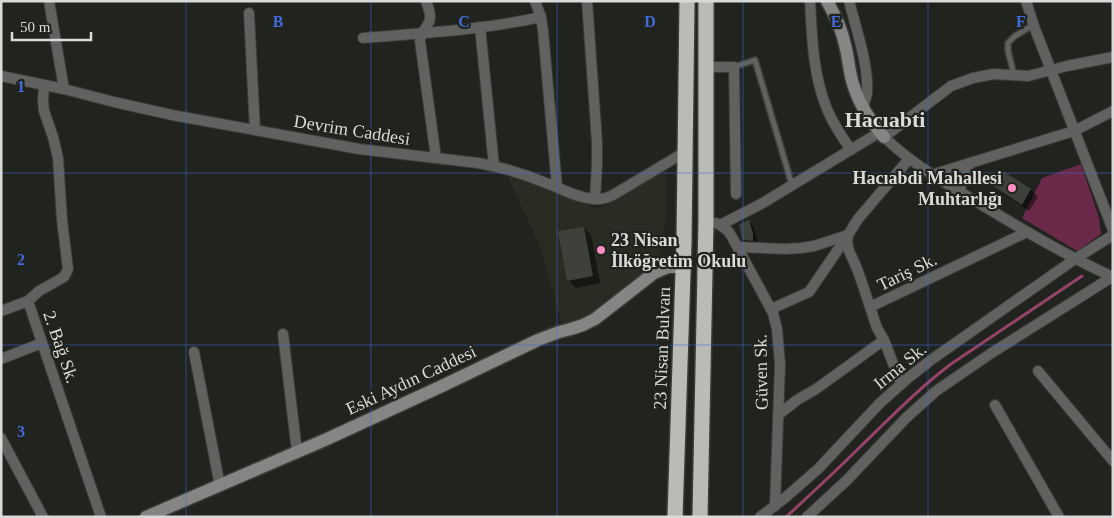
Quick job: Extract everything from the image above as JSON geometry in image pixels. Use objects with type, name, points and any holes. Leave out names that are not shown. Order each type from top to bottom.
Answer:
[{"type":"highway","name":"23 Nisan Bulvarı","points":[[675,517],[684,267],[687,1]]},
{"type":"highway","points":[[700,515],[713,223],[706,67],[706,3]]},
{"type":"street","points":[[48,1],[64,89]]},
{"type":"street","points":[[426,1],[430,17],[421,34],[420,41],[436,158]]},
{"type":"street","points":[[535,1],[541,17],[544,40],[558,187]]},
{"type":"street","points":[[587,1],[597,142],[595,200],[602,200],[613,195],[685,152]]},
{"type":"street","points":[[810,1],[812,40],[820,90],[827,110],[851,150]]},
{"type":"street","points":[[827,1],[843,37],[853,86],[863,108],[882,135],[909,159],[931,175],[1027,232],[1112,277]]},
{"type":"street","points":[[849,1],[861,45],[867,82],[867,94],[863,108]]},
{"type":"street","points":[[1026,1],[1050,70],[1113,230]]},
{"type":"street","points":[[249,13],[255,130]]},
{"type":"street","points":[[363,38],[480,28],[541,17]]},
{"type":"street","points":[[480,28],[494,166]]},
{"type":"street","points":[[713,223],[760,204],[851,150],[882,135],[951,86],[973,78],[994,74],[1028,76],[1113,58]]},
{"type":"street","points":[[706,67],[734,67],[736,194]]},
{"type":"street","name":"Devrim Caddesi","points":[[1,76],[172,115],[359,149],[494,166],[595,200]]},
{"type":"street","name":"2. Bağ Sk.","points":[[44,85],[44,111],[55,142],[58,158],[62,220],[68,269],[64,277],[39,291],[28,301],[101,517]]},
{"type":"street","points":[[931,175],[1074,131],[1113,110]]},
{"type":"street","points":[[771,309],[809,292],[858,219],[909,159]]},
{"type":"street","points":[[959,192],[970,163]]},
{"type":"street","name":"Güven Sk.","points":[[713,223],[728,231],[771,309],[775,321],[780,364],[775,506]]},
{"type":"street","name":"Tariş Sk.","points":[[901,384],[870,308],[1027,232]]},
{"type":"street","points":[[738,247],[801,248],[814,246],[848,235]]},
{"type":"street","points":[[848,235],[848,250],[856,266],[870,308]]},
{"type":"street","name":"Irma Sk.","points":[[760,517],[818,469],[880,403],[931,360],[1075,259],[1113,236]]},
{"type":"street","name":"Eski Aydın Caddesi","points":[[146,517],[297,452],[550,334],[583,325],[595,319],[654,273],[668,267],[684,267]]},
{"type":"street","points":[[807,517],[847,480],[906,418],[936,391],[990,354],[1112,277]]},
{"type":"street","points":[[1,311],[28,301]]},
{"type":"street","points":[[283,334],[297,452]]},
{"type":"street","points":[[778,415],[884,340]]},
{"type":"street","points":[[1,359],[42,343]]},
{"type":"street","points":[[194,352],[220,486]]},
{"type":"street","points":[[1038,371],[1113,461]]},
{"type":"street","points":[[995,405],[1059,517]]},
{"type":"street","points":[[1,438],[43,517]]},
{"type":"lane","points":[[1014,76],[1008,43],[1033,25]]},
{"type":"lane","points":[[734,67],[755,60],[792,185]]},
{"type":"shaded area","points":[[1081,164],[1099,218],[1101,234],[1077,251],[1022,218],[1042,178]]},
{"type":"shaded area","name":"23 Nisan İlköğretim Okulu","points":[[666,169],[666,219],[658,262],[587,317],[563,327],[539,244],[510,182],[509,173],[598,209]]},
{"type":"building","name":"Hacıabdi Mahallesi Muhtarlığı","points":[[1003,171],[1031,189],[1022,205],[993,186]]},
{"type":"building","points":[[749,220],[753,241],[742,240],[739,224]]},
{"type":"building","points":[[584,227],[593,276],[567,281],[558,231]]},
{"type":"waterway","points":[[786,517],[927,383],[951,364],[1082,276]]},
{"type":"place","name":"Hacıabdi Mahallesi Muhtarlığı","points":[[1012,188]]},
{"type":"place","name":"23 Nisan İlköğretim Okulu","points":[[601,250]]},
{"type":"district","name":"Hacıabti","points":[[885,119]]}]
